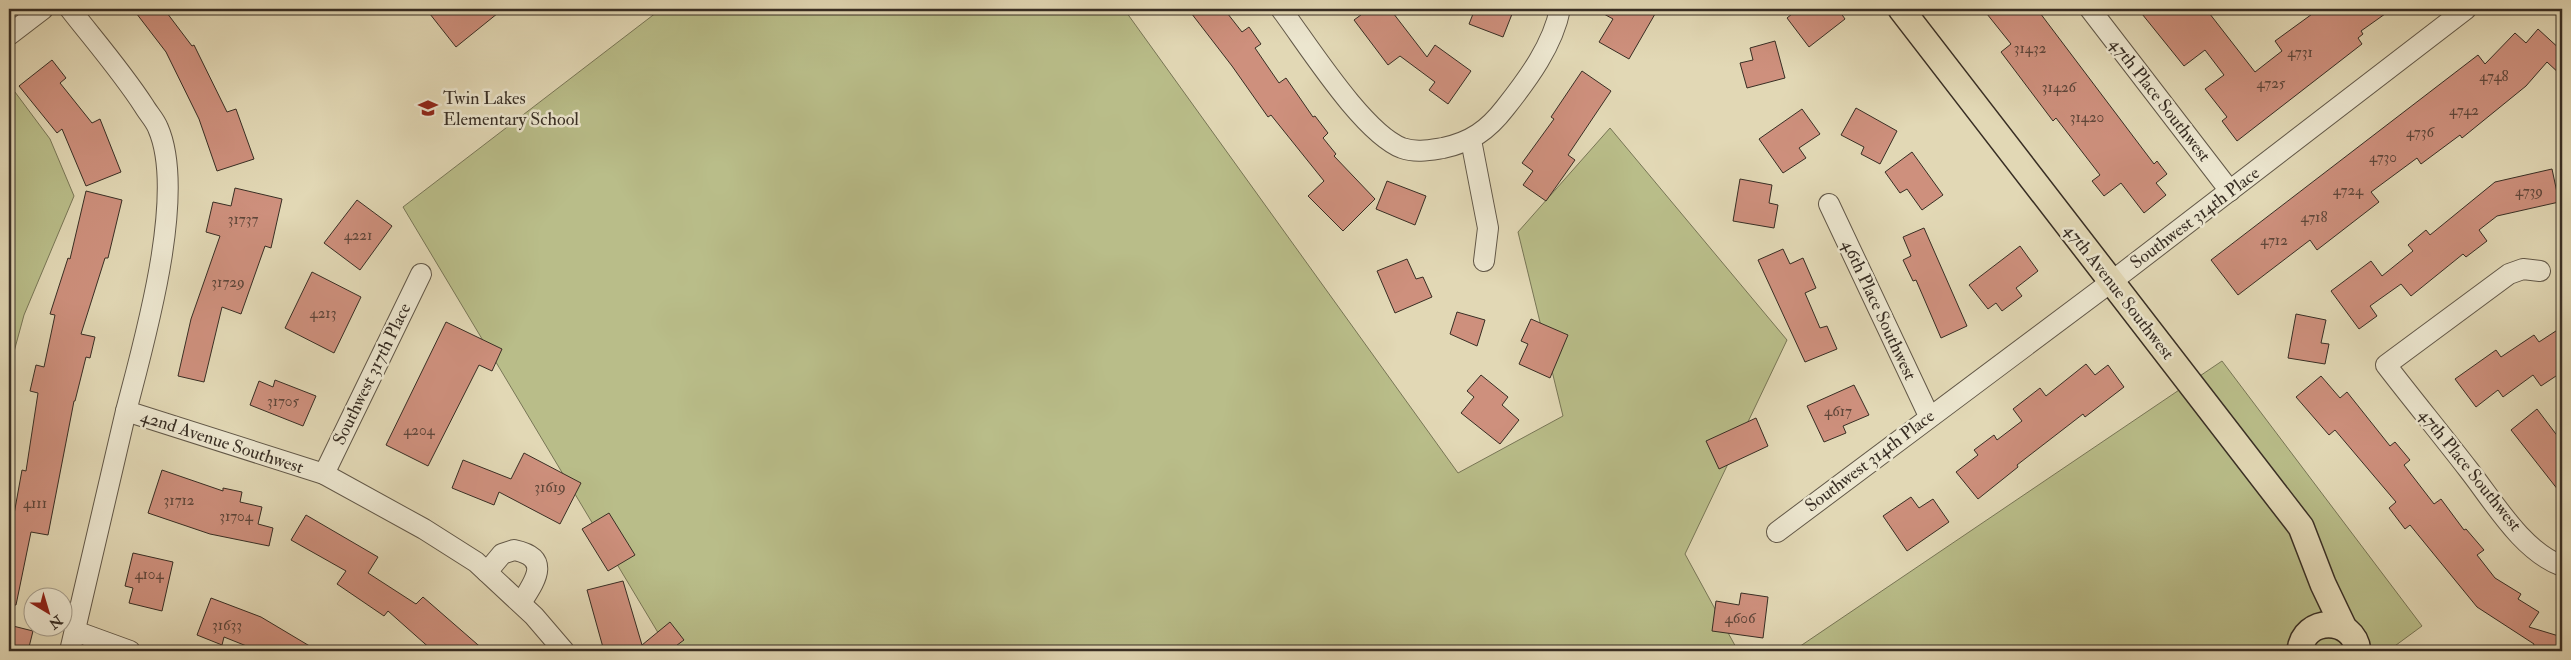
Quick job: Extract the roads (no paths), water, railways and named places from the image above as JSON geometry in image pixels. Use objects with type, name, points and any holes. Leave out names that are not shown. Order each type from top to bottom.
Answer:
[{"type":"main road","name":"47th Avenue Southwest","points":[[1901,9],[2301,527],[2323,584],[2356,643]]},
{"type":"main road","points":[[2300,646],[2316,612],[2323,584]]},
{"type":"main road","points":[[2300,646],[2320,625],[2336,625],[2356,643]]},
{"type":"street","points":[[9,35],[42,9]]},
{"type":"street","name":"42nd Avenue Southwest","points":[[70,9],[134,90],[158,128],[168,162],[168,194],[152,312],[126,412],[324,474],[424,529],[476,562],[521,603],[564,651]]},
{"type":"street","points":[[1281,9],[1356,109],[1391,143],[1416,151],[1457,145],[1471,140],[1485,131],[1523,86],[1548,43],[1560,9]]},
{"type":"street","name":"47th Place Southwest","points":[[2090,9],[2230,191]]},
{"type":"street","name":"Southwest 314th Place","points":[[1777,532],[1929,416],[2111,282],[2466,9]]},
{"type":"street","points":[[1471,140],[1488,228],[1484,261]]},
{"type":"street","name":"46th Place Southwest","points":[[1829,204],[1929,416]]},
{"type":"street","name":"47th Place Southwest","points":[[2540,271],[2523,269],[2509,274],[2386,365],[2515,528],[2539,554],[2549,562],[2562,566]]},
{"type":"street","name":"Southwest 317th Place","points":[[324,474],[421,274]]},
{"type":"street","points":[[70,651],[126,412]]},
{"type":"street","points":[[487,572],[502,554],[514,550],[532,558],[536,564],[538,577],[521,603]]},
{"type":"street","points":[[75,631],[130,651]]},
{"type":"place","name":"Twin Lakes Elementary School","points":[[428,108]]}]
